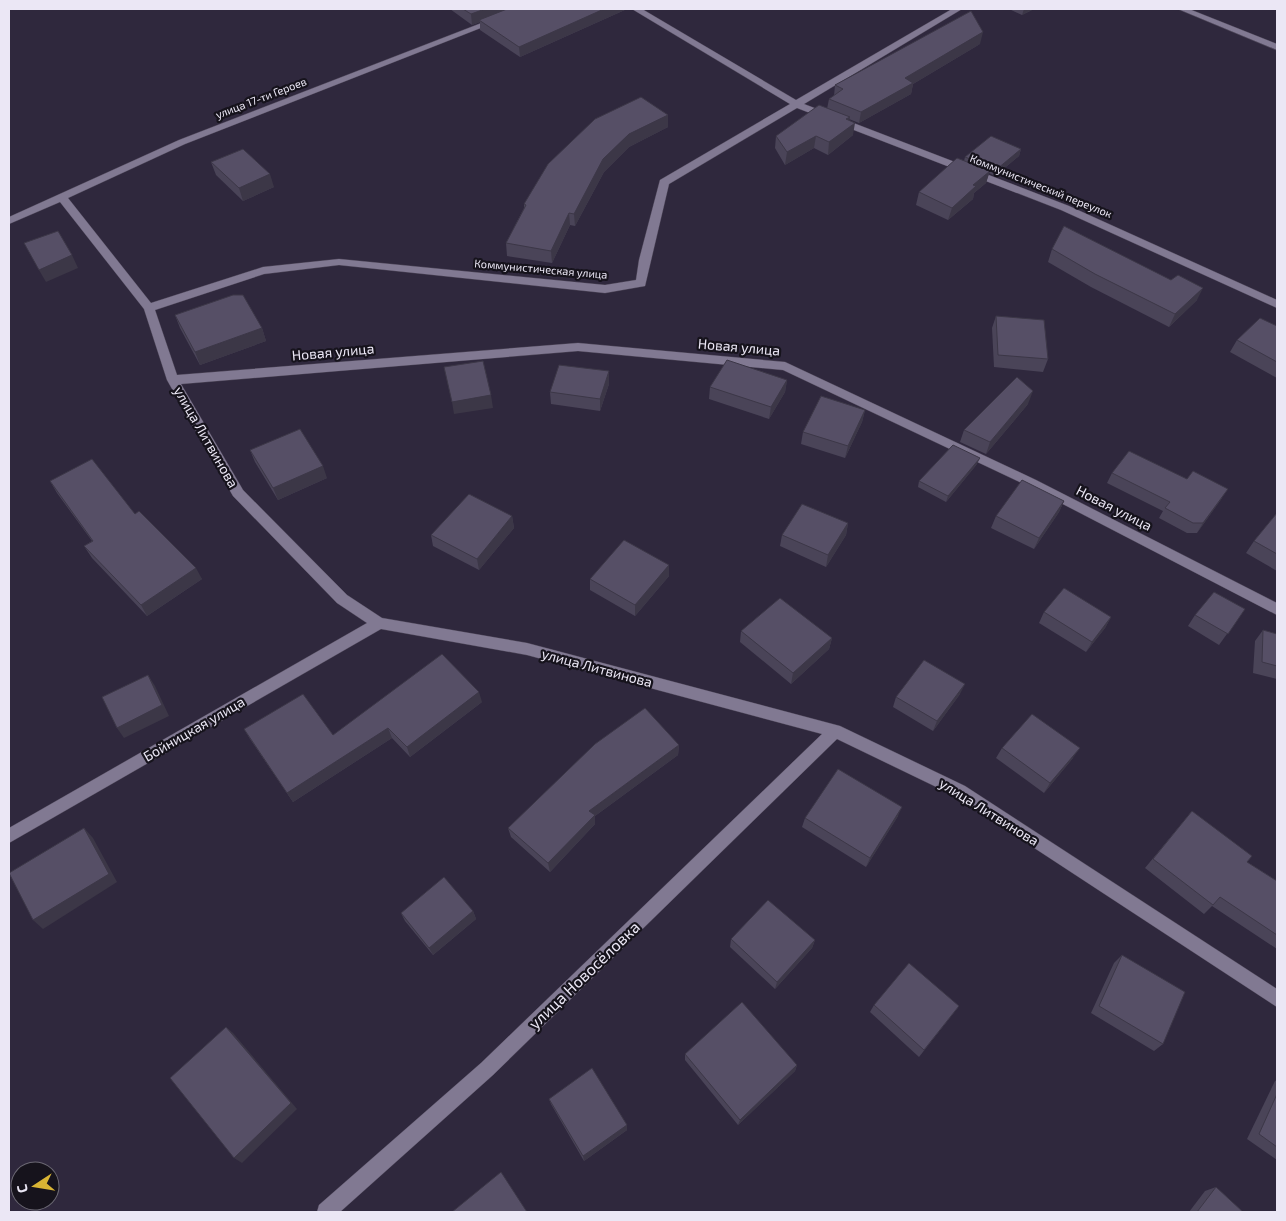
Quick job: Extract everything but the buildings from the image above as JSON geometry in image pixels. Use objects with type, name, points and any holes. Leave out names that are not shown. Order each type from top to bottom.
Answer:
[{"type":"street","name":"улица 17-ти Героев","points":[[9,221],[182,142],[525,9]]},
{"type":"street","name":"Коммунистический переулок","points":[[636,9],[796,104],[1065,208],[1277,304]]},
{"type":"street","name":"Коммунистическая улица","points":[[149,308],[263,271],[339,262],[605,289],[641,283],[644,260],[664,182],[958,9]]},
{"type":"street","points":[[1182,9],[1277,47]]},
{"type":"street","name":"улица Литвинова","points":[[61,196],[149,308],[173,380],[238,493],[342,599],[379,623],[527,649],[835,731],[960,791],[1277,999]]},
{"type":"street","name":"Новая улица","points":[[173,380],[578,348],[786,366],[1032,483],[1277,609]]},
{"type":"street","name":"Бойницкая улица","points":[[9,836],[379,623]]},
{"type":"street","name":"улица Новосёловка","points":[[326,1212],[487,1070],[835,731]]}]
